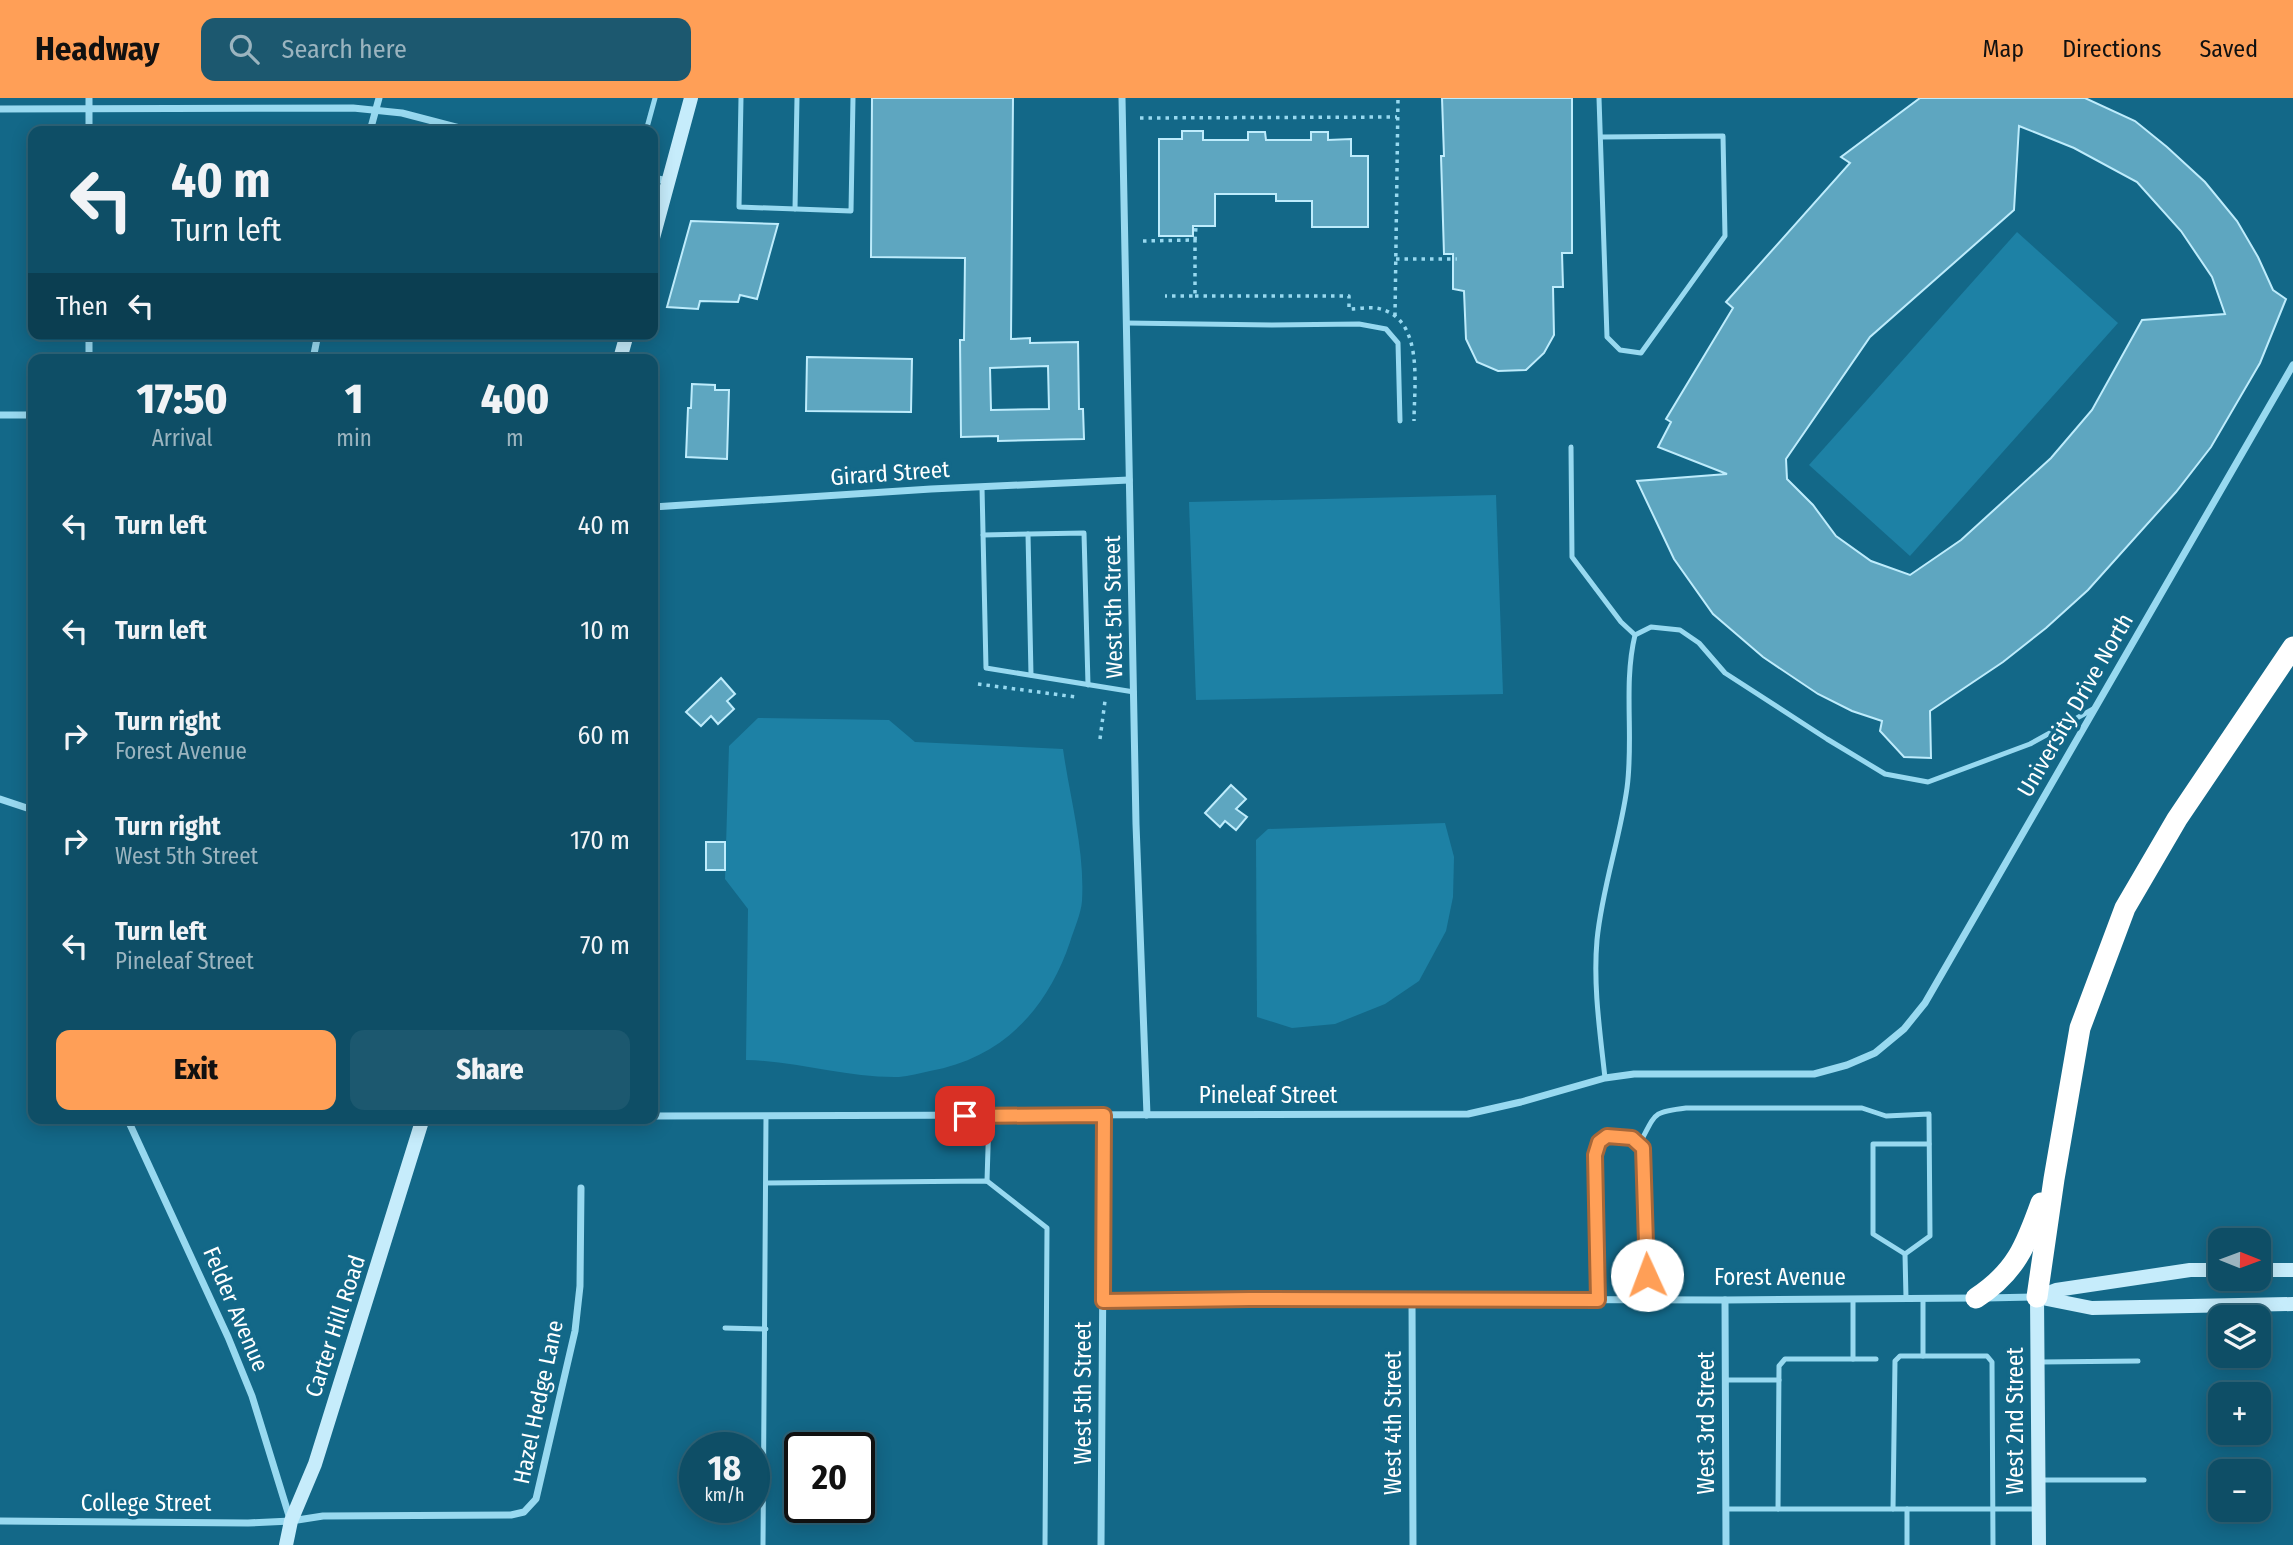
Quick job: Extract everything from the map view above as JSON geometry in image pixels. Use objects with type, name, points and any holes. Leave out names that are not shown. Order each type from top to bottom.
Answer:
[{"type":"highway","points":[[2037,1297],[2080,1028],[2126,908],[2177,819],[2293,646]]},
{"type":"highway","points":[[1976,1298],[2011,1269],[2028,1241],[2059,1151]]},
{"type":"street","points":[[89,98],[89,126]]},
{"type":"street","points":[[371,126],[379,98]]},
{"type":"street","points":[[658,219],[691,98]]},
{"type":"street","name":"West 5th Street","points":[[1122,98],[1146,1115]]},
{"type":"street","points":[[0,110],[376,110],[402,113],[452,126]]},
{"type":"street","points":[[658,179],[668,181]]},
{"type":"street","name":"University Drive North","points":[[1875,1053],[1922,1009],[2293,365]]},
{"type":"street","points":[[0,415],[28,415]]},
{"type":"street","name":"Girard Street","points":[[658,507],[982,486],[1129,480]]},
{"type":"street","points":[[0,799],[28,808]]},
{"type":"street","name":"Pineleaf Street","points":[[658,1116],[1468,1114],[1605,1078],[1634,1074],[1814,1074],[1847,1065],[1875,1053]]},
{"type":"street","name":"West 5th Street","points":[[1101,1545],[1104,1115]]},
{"type":"street","name":"Felder Avenue","points":[[130,1124],[233,1349],[252,1396],[291,1521]]},
{"type":"street","name":"Carter Hill Road","points":[[286,1545],[291,1521],[315,1464],[421,1124]]},
{"type":"street","name":"Hazel Hedge Lane","points":[[291,1521],[323,1516],[511,1515],[524,1511],[533,1504],[575,1331],[580,1286],[581,1188]]},
{"type":"street","name":"Forest Avenue","points":[[2037,1297],[2056,1290],[2190,1270],[2208,1270]]},
{"type":"street","points":[[2272,1270],[2293,1270]]},
{"type":"street","name":"Forest Avenue","points":[[1103,1301],[2037,1297],[2092,1308],[2293,1304]]},
{"type":"street","name":"West 2nd Street","points":[[2037,1297],[2039,1545]]},
{"type":"street","name":"West 4th Street","points":[[1412,1300],[1413,1545]]},
{"type":"street","name":"West 3rd Street","points":[[1725,1300],[1726,1545]]},
{"type":"street","name":"College Street","points":[[0,1521],[291,1521]]},
{"type":"lane","points":[[647,126],[654,98]]},
{"type":"lane","points":[[741,98],[738,207],[850,211],[853,98]]},
{"type":"lane","points":[[796,209],[797,98]]},
{"type":"lane","points":[[1600,98],[1601,136],[1607,337],[1620,350],[1641,353],[1725,236],[1723,136],[1601,136]]},
{"type":"lane","points":[[1126,323],[1272,326],[1359,324],[1386,329],[1398,343],[1400,421]]},
{"type":"lane","points":[[1571,447],[1573,557],[1621,622],[1635,635]]},
{"type":"lane","points":[[982,486],[986,668],[1134,692]]},
{"type":"lane","points":[[983,536],[1084,533],[1088,685]]},
{"type":"lane","points":[[1028,534],[1031,675]]},
{"type":"lane","points":[[1605,1078],[1597,1010],[1597,942],[1605,882],[1627,788],[1629,657],[1635,635],[1651,627],[1681,631],[1699,643],[1725,673],[1826,740],[1885,774],[1928,782],[2030,744],[2095,708]]},
{"type":"lane","points":[[1640,1143],[1655,1116],[1662,1111],[1711,1108],[1862,1108],[1886,1116],[1929,1114],[1930,1236],[1905,1254]]},
{"type":"lane","points":[[764,1545],[766,1116]]},
{"type":"lane","points":[[987,1181],[989,1116]]},
{"type":"lane","points":[[1598,1300],[1595,1155],[1599,1142],[1607,1136],[1632,1138],[1643,1148],[1648,1300]]},
{"type":"lane","points":[[1905,1254],[1873,1234],[1873,1144],[1929,1144]]},
{"type":"lane","points":[[766,1183],[987,1181],[1047,1228],[1045,1545]]},
{"type":"lane","points":[[1905,1254],[1906,1298]]},
{"type":"lane","points":[[1923,1298],[1923,1356]]},
{"type":"lane","points":[[1853,1299],[1853,1359]]},
{"type":"lane","points":[[725,1328],[766,1329]]},
{"type":"lane","points":[[1893,1509],[1895,1361],[1900,1356],[1986,1356],[1992,1362],[1993,1545]]},
{"type":"lane","points":[[1778,1509],[1779,1366],[1785,1359],[1876,1359]]},
{"type":"lane","points":[[2037,1362],[2137,1362]]},
{"type":"lane","points":[[1725,1380],[1779,1380]]},
{"type":"lane","points":[[2038,1480],[2144,1480]]},
{"type":"lane","points":[[1726,1509],[2039,1509]]},
{"type":"lane","points":[[1907,1509],[1907,1545]]},
{"type":"path","points":[[1395,317],[1398,98]]},
{"type":"path","points":[[1140,118],[1397,117]]},
{"type":"path","points":[[1165,296],[1195,296],[1196,226]]},
{"type":"path","points":[[1143,241],[1195,240]]},
{"type":"path","points":[[1396,259],[1457,258]]},
{"type":"path","points":[[978,684],[1079,697]]},
{"type":"path","points":[[1092,699],[1105,701],[1100,739]]},
{"type":"shaded area","points":[[2017,232],[2118,323],[1910,556],[1809,465]]},
{"type":"shaded area","points":[[1496,495],[1503,694],[1196,700],[1189,502]]},
{"type":"shaded area","points":[[758,718],[889,720],[915,742],[1063,749],[1081,863],[1080,911],[1070,942],[1049,989],[1035,1009],[1000,1042],[956,1065],[899,1077],[860,1075],[785,1063],[746,1060],[748,909],[725,879],[729,746]]},
{"type":"shaded area","points":[[1445,823],[1454,857],[1453,897],[1446,931],[1419,981],[1385,1004],[1335,1024],[1292,1028],[1257,1017],[1256,840],[1268,829]]},
{"type":"building","points":[[872,98],[1013,98],[1011,339],[1030,338],[1030,343],[1078,342],[1079,409],[1083,409],[1084,439],[998,441],[998,436],[961,437],[960,340],[964,340],[965,258],[871,257]],"holes":[[[1048,366],[1049,409],[991,410],[990,368]]]},
{"type":"building","points":[[1442,98],[1572,98],[1572,253],[1562,253],[1563,287],[1553,287],[1554,335],[1544,353],[1526,370],[1498,371],[1477,362],[1466,339],[1464,291],[1453,289],[1453,254],[1444,254]]},
{"type":"building","points":[[1920,98],[2085,98],[2135,121],[2205,182],[2237,221],[2273,290],[2286,299],[2260,363],[2211,447],[2176,492],[2088,590],[2003,662],[1930,711],[1931,758],[1904,757],[1880,731],[1882,721],[1852,711],[1818,694],[1763,657],[1713,614],[1674,559],[1637,481],[1727,474],[1658,447],[1671,422],[1666,419],[1733,308],[1726,302],[1850,163],[1841,157]],"holes":[[[2019,126],[2074,148],[2137,182],[2181,231],[2212,277],[2225,314],[2142,320],[2092,410],[2051,458],[1961,540],[1910,575],[1871,561],[1836,536],[1813,505],[1787,479],[1786,459],[1870,337],[2014,210]]]},
{"type":"building","points":[[1182,131],[1203,131],[1203,140],[1248,140],[1248,132],[1265,132],[1266,140],[1311,140],[1311,132],[1328,132],[1328,140],[1351,139],[1351,156],[1368,156],[1368,227],[1312,227],[1312,201],[1276,201],[1276,194],[1215,194],[1215,226],[1193,226],[1193,236],[1159,236],[1159,139],[1182,139]]},
{"type":"building","points":[[691,221],[778,224],[757,299],[740,295],[738,302],[700,301],[698,309],[667,307]]},
{"type":"building","points":[[807,357],[912,359],[911,412],[806,411]]},
{"type":"building","points":[[692,384],[715,385],[715,390],[729,390],[727,459],[686,457]]},
{"type":"building","points":[[721,678],[735,694],[727,701],[734,709],[718,724],[711,716],[701,726],[686,712]]},
{"type":"building","points":[[1231,785],[1246,799],[1236,809],[1247,817],[1236,830],[1225,821],[1220,827],[1205,813]]},
{"type":"building","points":[[706,842],[725,842],[725,870],[706,870]]},
{"type":"route","points":[[965,1116],[1104,1115],[1103,1301],[1598,1300],[1595,1155],[1599,1142],[1607,1136],[1632,1138],[1643,1148],[1647,1275]]}]
